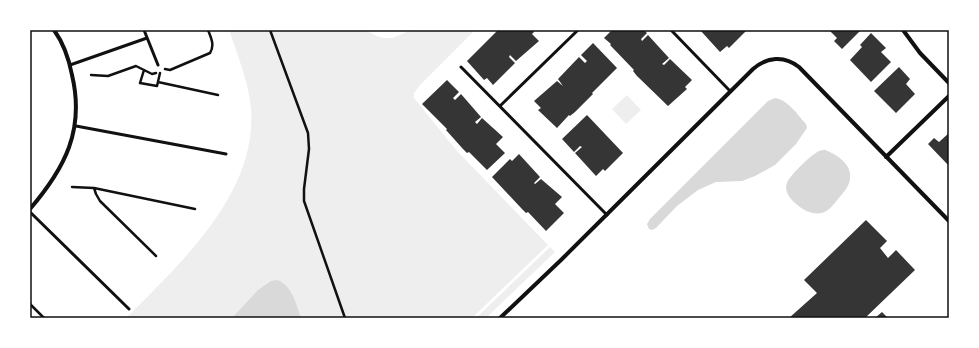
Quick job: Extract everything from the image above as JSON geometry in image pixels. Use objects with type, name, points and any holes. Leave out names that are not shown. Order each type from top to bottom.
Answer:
[{"type":"street","points":[[30,209],[47,189],[60,168],[70,146],[76,126],[75,88],[70,65],[66,51],[54,30]]},
{"type":"street","points":[[903,30],[920,53],[949,83]]},
{"type":"street","points":[[500,318],[753,69],[763,61],[775,58],[790,61],[803,71],[949,221]]},
{"type":"street","points":[[886,157],[949,96]]},
{"type":"lane","points":[[144,30],[158,65]]},
{"type":"lane","points":[[500,106],[578,30]]},
{"type":"lane","points":[[671,30],[730,91]]},
{"type":"lane","points":[[70,65],[147,38]]},
{"type":"lane","points":[[461,66],[606,215]]},
{"type":"lane","points":[[76,126],[226,154]]},
{"type":"lane","points":[[30,212],[129,309]]},
{"type":"path","points":[[270,30],[308,133],[309,149],[304,201],[345,318]]},
{"type":"path","points":[[144,70],[140,83],[157,86],[160,71]]},
{"type":"path","points":[[158,82],[218,95]]},
{"type":"path","points":[[72,187],[94,188],[195,209]]},
{"type":"path","points":[[94,188],[100,201],[156,256]]},
{"type":"path","points":[[30,304],[44,318]]},
{"type":"shaded area","points":[[229,30],[366,30],[376,36],[393,38],[411,30],[475,30],[420,85],[414,93],[414,98],[457,151],[548,245],[472,318],[126,318],[171,273],[214,221],[231,193],[244,163],[251,132],[250,100],[244,73]]},
{"type":"shaded area","points":[[627,95],[641,110],[626,124],[612,109]]},
{"type":"shaded area","points":[[775,98],[780,99],[788,105],[806,124],[807,128],[796,144],[775,165],[755,176],[742,181],[716,182],[698,190],[677,206],[656,228],[652,230],[649,229],[647,224],[650,219],[768,101]]},
{"type":"shaded area","points":[[825,150],[834,154],[846,164],[850,173],[850,181],[848,187],[829,209],[822,213],[814,213],[803,209],[794,202],[790,198],[786,186],[792,175],[806,161],[819,151]]},
{"type":"shaded area","points":[[550,247],[555,252],[486,318],[476,318]]},
{"type":"shaded area","points":[[277,280],[282,282],[290,291],[301,318],[232,318],[258,290],[271,281]]},
{"type":"building","points":[[498,30],[533,30],[534,32],[532,34],[539,41],[516,61],[510,55],[509,57],[515,63],[493,85],[487,78],[484,80],[467,61]]},
{"type":"building","points":[[612,30],[644,30],[647,33],[641,39],[642,41],[648,35],[669,58],[662,64],[664,65],[670,59],[692,80],[685,87],[687,89],[668,106],[637,76],[633,71],[634,70],[604,38]]},
{"type":"building","points":[[700,30],[747,30],[729,48],[727,46],[720,52]]},
{"type":"building","points":[[829,30],[861,30],[842,49],[834,41],[837,38]]},
{"type":"building","points":[[871,33],[886,48],[881,52],[891,62],[871,82],[850,60],[862,47],[860,45]]},
{"type":"building","points":[[593,43],[617,68],[575,112],[570,116],[569,115],[557,128],[538,110],[541,108],[534,101],[557,81],[563,86],[558,79],[579,57],[585,63],[587,61],[581,55]]},
{"type":"building","points":[[899,67],[910,79],[906,84],[915,94],[896,113],[874,91]]},
{"type":"building","points":[[447,80],[459,92],[453,98],[455,100],[461,94],[481,117],[475,122],[477,124],[482,118],[503,137],[496,144],[505,153],[487,170],[469,152],[467,153],[463,149],[446,130],[447,129],[422,104]]},
{"type":"building","points":[[587,115],[623,153],[605,171],[603,169],[596,176],[575,153],[582,147],[580,146],[574,152],[562,139]]},
{"type":"building","points":[[949,133],[949,166],[928,144],[934,138],[939,142]]},
{"type":"building","points":[[519,154],[540,177],[534,183],[535,184],[541,179],[562,197],[555,204],[564,213],[546,231],[528,212],[526,213],[522,209],[492,177],[510,159],[512,161]]},
{"type":"building","points":[[866,220],[887,241],[880,248],[888,258],[896,250],[915,270],[865,318],[789,318],[817,293],[804,280]]},
{"type":"building","points":[[882,312],[888,318],[875,318]]}]
